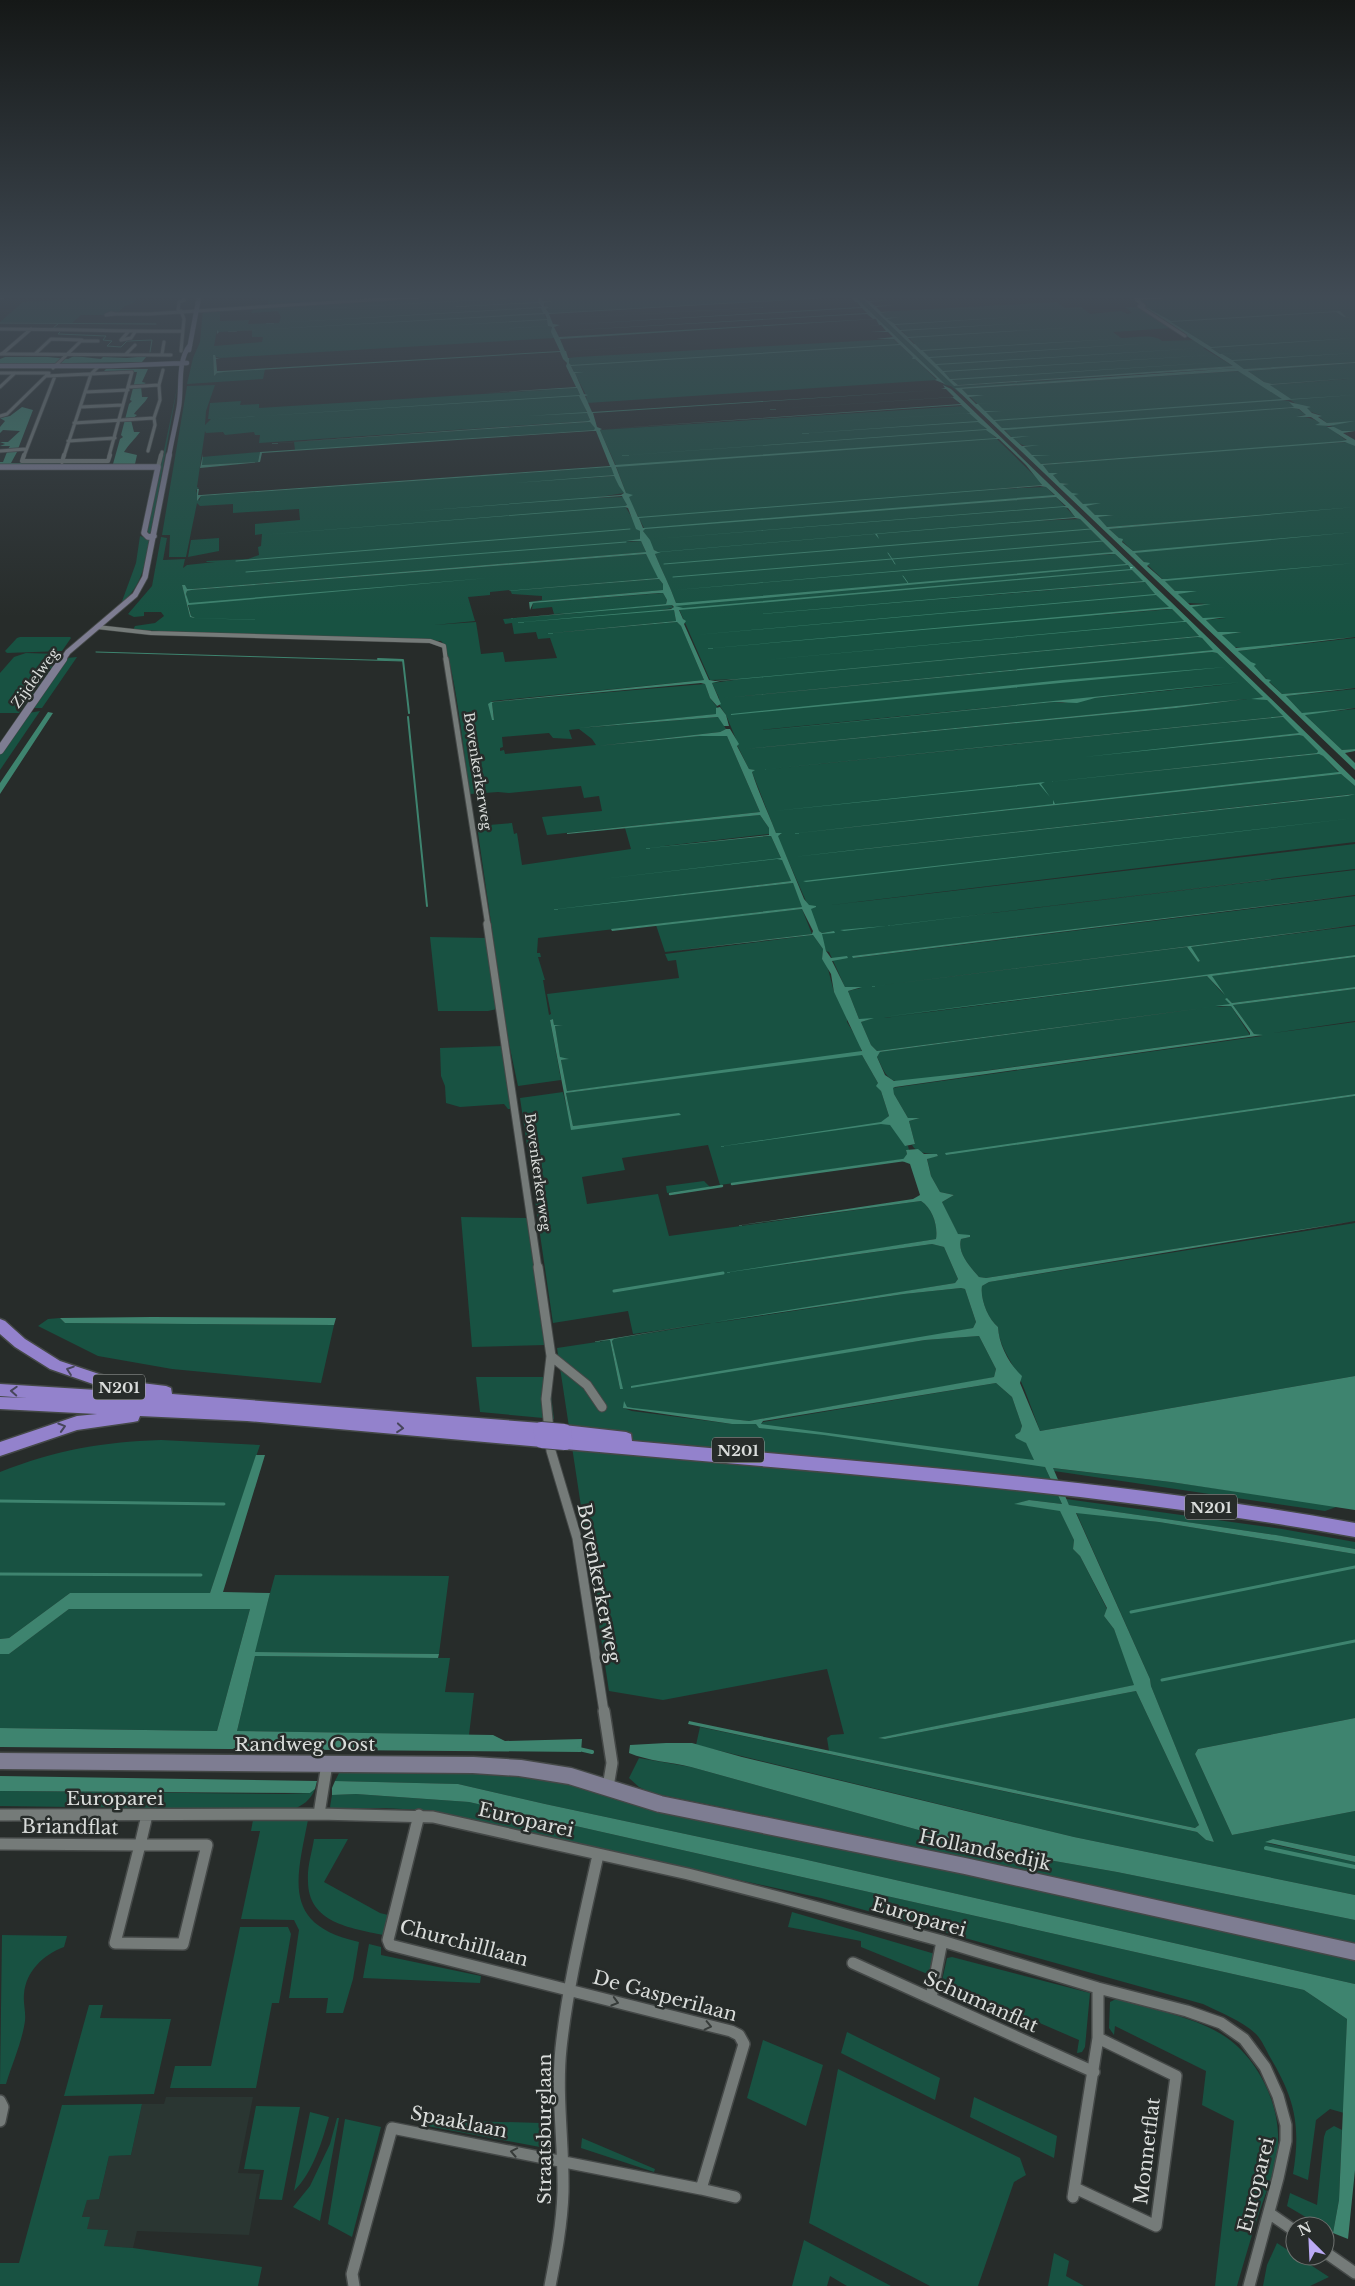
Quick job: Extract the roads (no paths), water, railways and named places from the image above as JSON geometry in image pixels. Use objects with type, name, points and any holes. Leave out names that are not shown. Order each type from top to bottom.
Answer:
[{"type":"highway","name":"N201","points":[[0,1325],[20,1343],[55,1365],[117,1386],[190,1394],[251,1410]]},
{"type":"highway","name":"N201","points":[[0,1390],[565,1437],[880,1472],[911,1472],[1050,1486],[1289,1518],[1355,1530]]},
{"type":"highway","name":"N201","points":[[0,1403],[251,1410]]},
{"type":"highway","name":"N201","points":[[0,1449],[77,1423],[120,1416],[251,1410]]},
{"type":"main road","points":[[97,627],[140,588],[145,577],[157,536],[178,404]]},
{"type":"main road","points":[[0,467],[158,468],[144,533],[145,536],[157,536]]},
{"type":"main road","name":"Zijdelweg","points":[[0,750],[68,652],[97,627]]},
{"type":"main road","name":"Randweg Oost","points":[[0,1761],[473,1765],[520,1768],[570,1776],[607,1787]]},
{"type":"main road","name":"Hollandsedijk","points":[[607,1787],[660,1804],[965,1866],[1355,1952]]},
{"type":"street","points":[[0,416],[7,414],[18,404]]},
{"type":"street","points":[[44,404],[22,462],[107,461],[123,404],[80,407]]},
{"type":"street","points":[[62,462],[81,404]]},
{"type":"street","points":[[148,451],[159,404]]},
{"type":"street","points":[[74,423],[154,418]]},
{"type":"street","points":[[68,442],[115,438]]},
{"type":"street","points":[[0,451],[26,449]]},
{"type":"street","points":[[158,468],[162,452]]},
{"type":"street","name":"Bovenkerkerweg","points":[[97,627],[151,633],[430,641],[444,646],[479,865],[551,1356],[546,1399],[551,1451],[577,1538],[612,1763],[607,1787]]},
{"type":"street","points":[[551,1356],[585,1381],[597,1394],[602,1407]]},
{"type":"street","points":[[319,1814],[327,1764]]},
{"type":"street","name":"Europarei","points":[[0,1814],[319,1814],[419,1816],[598,1854],[755,1891],[942,1941],[1098,1988],[1187,2011],[1221,2023],[1244,2039],[1265,2067],[1278,2096],[1286,2125],[1286,2141],[1249,2286]]},
{"type":"street","points":[[140,1846],[147,1815]]},
{"type":"street","name":"Churchilllaan","points":[[419,1816],[388,1940],[390,1945],[570,1989]]},
{"type":"street","name":"Briandflat","points":[[0,1844],[207,1845],[183,1944],[115,1943],[140,1846]]},
{"type":"street","name":"Straatsburglaan","points":[[550,2286],[561,2228],[562,2161],[559,2108],[561,2049],[570,1989],[598,1854]]},
{"type":"street","points":[[931,1998],[942,1941]]},
{"type":"street","name":"Schumanflat","points":[[853,1963],[1094,2072]]},
{"type":"street","name":"Monnetflat","points":[[1098,1988],[1098,2038],[1094,2072],[1074,2192],[1156,2226],[1176,2076],[1098,2038]]},
{"type":"street","name":"De Gasperilaan","points":[[570,1989],[739,2034],[744,2044],[701,2189]]},
{"type":"street","points":[[0,2101],[4,2107],[0,2121]]},
{"type":"street","name":"Spaaklaan","points":[[354,2286],[352,2274],[392,2128],[562,2161]]},
{"type":"street","points":[[562,2161],[735,2197]]},
{"type":"street","points":[[1269,2213],[1285,2224]]},
{"type":"street","points":[[1335,2259],[1355,2273]]},
{"type":"waterway","points":[[236,561],[630,529]]},
{"type":"waterway","points":[[664,564],[1091,529]]},
{"type":"waterway","points":[[892,559],[1103,541]]},
{"type":"waterway","points":[[246,572],[626,542]]},
{"type":"waterway","points":[[888,553],[892,559]]},
{"type":"waterway","points":[[673,577],[892,559]]},
{"type":"waterway","points":[[892,559],[895,564]]},
{"type":"waterway","points":[[903,576],[908,583]]},
{"type":"waterway","points":[[96,652],[403,661]]},
{"type":"waterway","points":[[378,659],[403,660],[409,713]]},
{"type":"waterway","points":[[408,717],[427,906]]},
{"type":"waterway","points":[[732,1184],[904,1160]]},
{"type":"waterway","points":[[670,1194],[722,1186]]},
{"type":"waterway","points":[[614,1291],[723,1273]]},
{"type":"waterway","points":[[0,1501],[224,1504]]},
{"type":"waterway","points":[[1131,1612],[1355,1567]]},
{"type":"waterway","points":[[0,1574],[201,1575]]},
{"type":"waterway","points":[[1162,1680],[1355,1641]]},
{"type":"waterway","points":[[579,1749],[592,1752]]},
{"type":"waterway","points":[[1266,1848],[1355,1867]]}]
